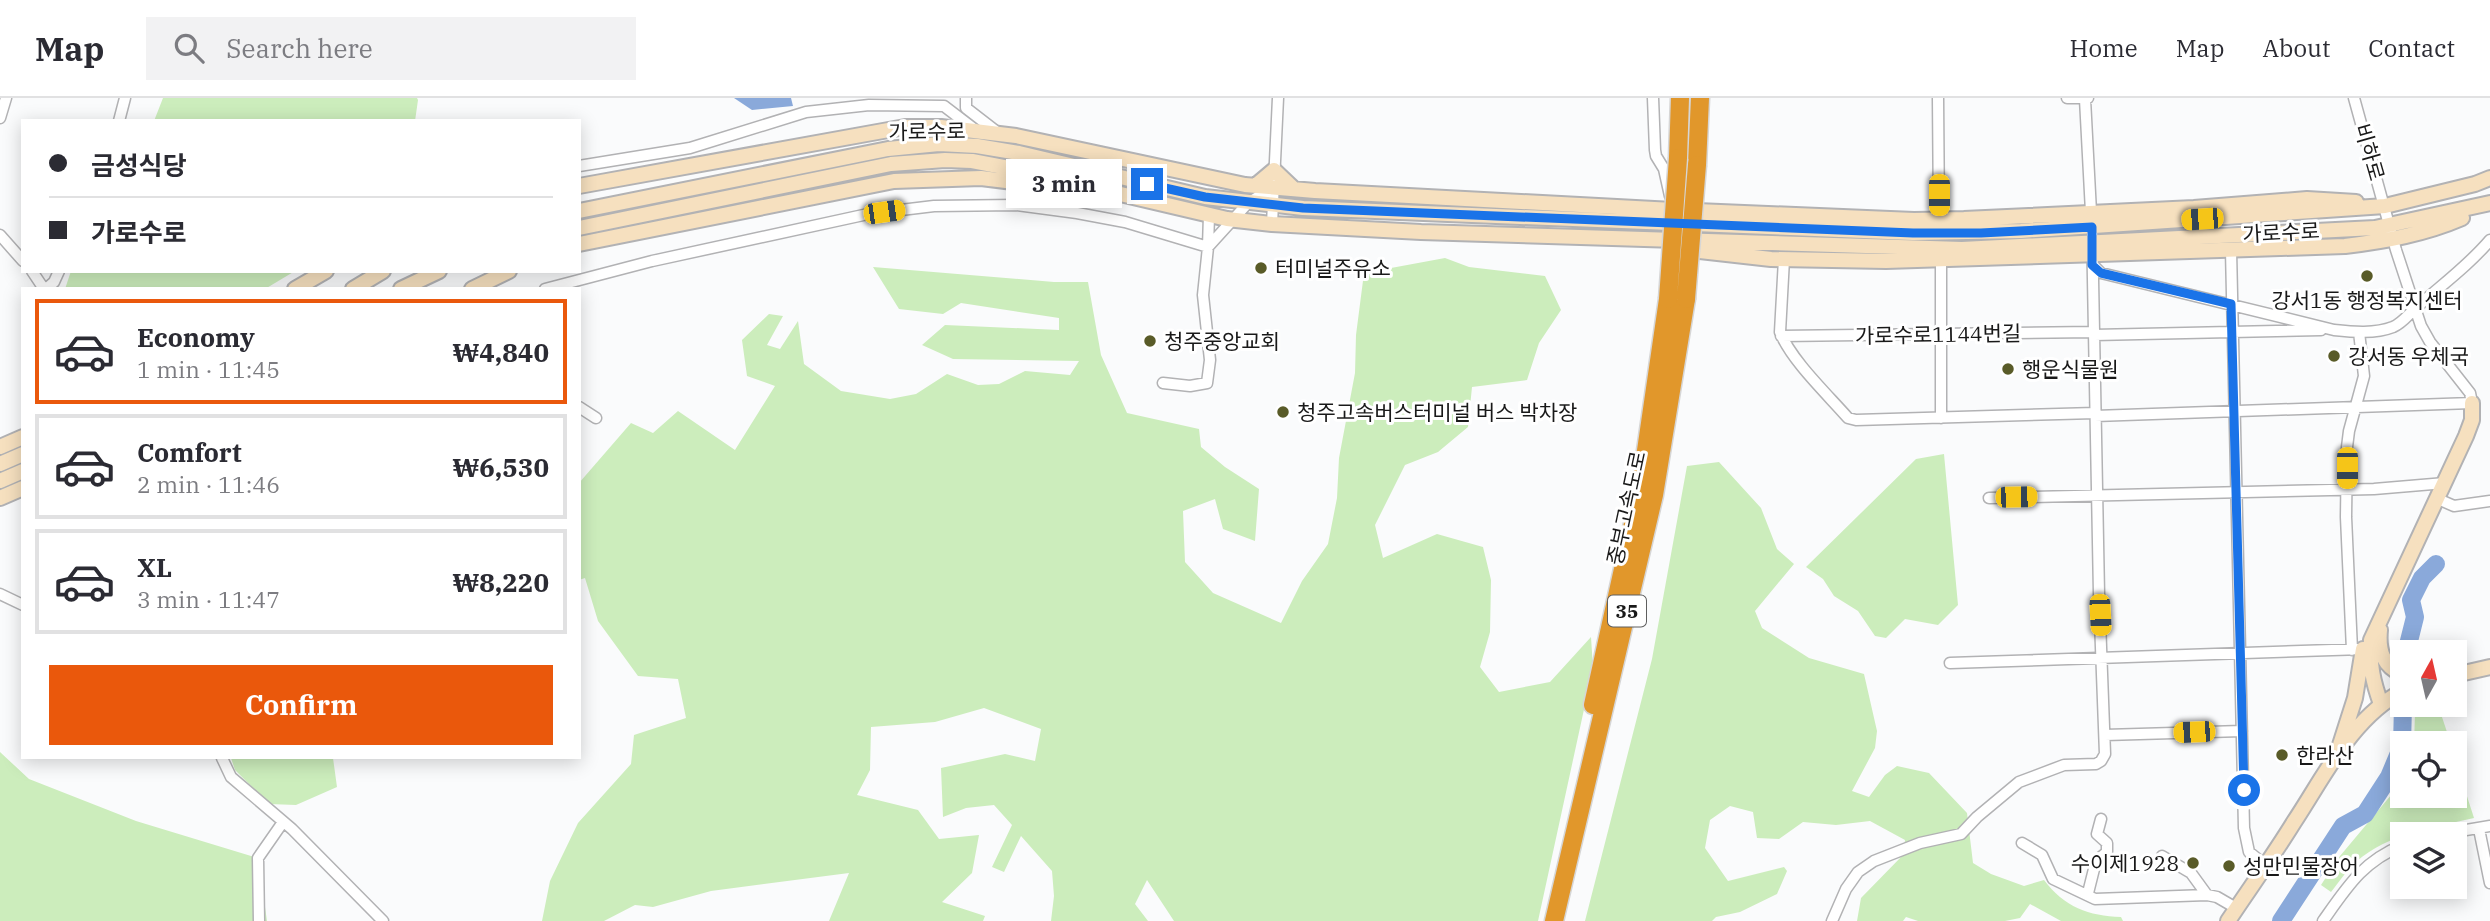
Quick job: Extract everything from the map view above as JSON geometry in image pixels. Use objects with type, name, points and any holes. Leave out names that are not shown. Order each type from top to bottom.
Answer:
[{"type":"highway","name":"중부고속도로","points":[[1544,921],[1640,492],[1677,299],[1680,98]]},
{"type":"highway","name":"중부고속도로","points":[[1554,921],[1654,495],[1696,165],[1700,98]]},
{"type":"main road","name":"가로수로","points":[[581,186],[905,127],[997,133],[1255,186],[1673,210],[1939,219],[2092,219]]},
{"type":"main road","name":"가로수로","points":[[581,211],[888,149],[939,144],[1019,152],[1194,194],[1248,203],[1424,214],[1913,233],[2009,232],[2092,219],[2307,199],[2385,206],[2490,178]]},
{"type":"main road","name":"가로수로","points":[[581,228],[913,161],[958,160],[994,165],[1232,220],[1272,224],[1421,232],[1913,249],[2092,254],[2392,233],[2490,204]]},
{"type":"main road","points":[[581,195],[641,181],[673,169]]},
{"type":"main road","points":[[1255,186],[1274,170],[1294,189]]},
{"type":"main road","name":"가로수로","points":[[581,244],[850,188],[904,180],[981,178],[1140,199]]},
{"type":"main road","points":[[2451,190],[2449,200],[2457,212]]},
{"type":"main road","points":[[1594,237],[1784,259],[1941,260],[2346,246],[2392,233],[2427,231],[2490,204]]},
{"type":"main road","points":[[298,287],[323,273]]},
{"type":"main road","points":[[356,287],[380,273]]},
{"type":"main road","points":[[374,287],[391,273]]},
{"type":"main road","points":[[405,287],[435,273]]},
{"type":"main road","points":[[476,287],[505,273]]},
{"type":"main road","points":[[2337,755],[2355,698],[2362,646],[2381,618],[2438,499],[2472,420],[2472,403]]},
{"type":"main road","points":[[0,447],[21,438]]},
{"type":"main road","points":[[0,464],[21,455]]},
{"type":"main road","points":[[0,481],[21,472]]},
{"type":"main road","points":[[0,498],[21,489]]},
{"type":"main road","points":[[2381,618],[2379,647],[2385,662],[2390,667]]},
{"type":"main road","points":[[2362,646],[2369,657],[2373,681],[2390,697]]},
{"type":"main road","points":[[2468,673],[2490,667]]},
{"type":"main road","points":[[2232,915],[2337,755],[2369,715],[2390,699]]},
{"type":"street","points":[[0,118],[6,98]]},
{"type":"street","points":[[120,119],[125,98]]},
{"type":"street","points":[[966,98],[966,108],[997,133]]},
{"type":"street","points":[[1272,224],[1278,98]]},
{"type":"street","points":[[1653,98],[1656,156],[1664,169],[1673,210]]},
{"type":"street","points":[[1938,98],[1939,219]]},
{"type":"street","points":[[1832,921],[1846,889],[1858,872],[1892,852],[1961,834],[1976,817],[2019,782],[2064,765],[2096,764],[2105,754],[2092,219],[2086,98],[2067,98]]},
{"type":"street","name":"비하로","points":[[2354,98],[2415,308],[2430,342],[2470,393],[2472,403]]},
{"type":"street","points":[[581,166],[690,148],[806,112],[869,105],[944,106],[974,130]]},
{"type":"street","points":[[1208,247],[1248,203],[1273,187]]},
{"type":"street","points":[[553,287],[652,261],[867,214],[934,206],[1016,205],[1077,213],[1125,222],[1208,247]]},
{"type":"street","points":[[1163,383],[1189,386],[1208,383],[1210,359],[1203,295],[1209,215]]},
{"type":"street","points":[[0,235],[21,259]]},
{"type":"street","points":[[2092,254],[2101,273],[2334,330],[2359,332],[2390,328],[2402,322],[2460,271],[2490,240]]},
{"type":"street","points":[[2231,250],[2246,844],[2249,852],[2265,865]]},
{"type":"street","points":[[1784,259],[1780,332],[1790,351],[1848,418],[1856,420],[2472,403]]},
{"type":"street","points":[[1941,260],[1941,418]]},
{"type":"street","points":[[48,287],[54,282],[58,273]]},
{"type":"street","name":"가로수로1144번길","points":[[1782,336],[2334,330]]},
{"type":"street","points":[[1950,663],[2240,654],[2362,646],[2346,517],[2347,447],[2364,376],[2359,332]]},
{"type":"street","points":[[581,408],[596,418]]},
{"type":"street","points":[[1989,498],[2236,493],[2445,483]]},
{"type":"street","points":[[2438,499],[2454,506],[2490,501]]},
{"type":"street","points":[[0,594],[21,604]]},
{"type":"street","points":[[2105,735],[2242,731]]},
{"type":"street","points":[[222,759],[231,778],[283,822],[383,921]]},
{"type":"street","points":[[2088,893],[2096,861],[2107,852],[2107,843],[2097,834],[2101,819]]},
{"type":"street","points":[[258,921],[258,858],[283,822]]},
{"type":"street","points":[[2467,831],[2490,826]]},
{"type":"street","points":[[2479,829],[2490,883]]},
{"type":"street","points":[[2022,843],[2042,855],[2053,879],[2088,893],[2095,899],[2207,895],[2217,897],[2232,915]]},
{"type":"street","points":[[2323,921],[2362,869],[2390,850]]},
{"type":"street","points":[[2162,856],[2191,873],[2207,895]]},
{"type":"green space","points":[[163,98],[418,100],[415,119],[155,119]]},
{"type":"green space","points":[[1445,258],[1469,267],[1545,276],[1561,310],[1539,343],[1527,380],[1472,387],[1468,427],[1438,452],[1405,465],[1375,525],[1383,558],[1437,534],[1483,547],[1491,580],[1490,632],[1480,667],[1499,692],[1550,682],[1591,637],[1593,668],[1538,921],[1174,921],[1147,880],[1135,904],[1148,921],[1051,921],[1054,896],[1052,871],[1021,836],[1004,872],[992,867],[1012,825],[994,805],[966,808],[943,817],[941,768],[1005,754],[1035,761],[1041,729],[984,708],[935,722],[871,727],[870,770],[857,795],[918,810],[939,839],[979,835],[972,873],[942,902],[985,916],[983,921],[829,921],[849,873],[711,891],[653,907],[635,905],[604,921],[542,921],[550,881],[578,823],[631,764],[634,735],[686,718],[678,679],[638,676],[598,621],[585,578],[581,579],[581,481],[631,423],[653,433],[678,411],[735,450],[775,386],[747,376],[742,340],[769,314],[783,316],[767,345],[780,349],[798,321],[804,364],[841,391],[890,399],[916,394],[947,374],[978,385],[999,384],[1025,371],[1070,375],[1079,361],[953,359],[922,345],[945,325],[1059,330],[1059,318],[961,303],[943,314],[899,309],[873,267],[1054,282],[1088,282],[1101,355],[1127,413],[1199,429],[1201,447],[1225,467],[1259,489],[1255,541],[1223,529],[1215,499],[1183,511],[1185,562],[1213,593],[1281,623],[1302,581],[1328,544],[1337,498],[1339,458],[1355,373],[1356,335],[1364,273]]},
{"type":"green space","points":[[70,273],[292,273],[268,287],[66,287]]},
{"type":"green space","points":[[1944,454],[1958,605],[1938,625],[1905,619],[1886,638],[1875,636],[1858,611],[1834,596],[1823,579],[1806,567],[1916,459]]},
{"type":"green space","points":[[1719,462],[1761,508],[1777,549],[1794,564],[1755,611],[1762,628],[1809,658],[1864,674],[1877,731],[1875,748],[1852,791],[1869,797],[1885,775],[1897,766],[1929,773],[1967,813],[1973,863],[1991,874],[2024,886],[2044,880],[2060,897],[2078,908],[2098,915],[2121,917],[2123,921],[2061,921],[2030,904],[2020,918],[2005,921],[1918,921],[1906,917],[1903,921],[1857,921],[1861,898],[1903,855],[1905,840],[1870,821],[1836,825],[1803,822],[1779,839],[1757,838],[1753,812],[1730,806],[1710,820],[1705,848],[1728,881],[1784,867],[1787,871],[1777,894],[1740,912],[1716,917],[1712,921],[1585,921],[1652,659],[1687,466]]},
{"type":"green space","points":[[2415,718],[2442,718],[2447,731],[2414,731]]},
{"type":"green space","points":[[0,752],[29,779],[136,821],[258,858],[267,921],[0,921]]},
{"type":"green space","points":[[231,759],[333,759],[337,787],[296,805],[269,804],[235,770]]},
{"type":"green space","points":[[2390,796],[2390,808],[2467,808],[2467,796],[2474,818],[2457,822],[2390,822],[2390,841],[2356,862],[2331,892],[2321,885],[2340,856]]},
{"type":"water","points":[[734,98],[791,98],[793,106],[752,110]]},
{"type":"waterway","points":[[2409,640],[2415,617],[2411,600],[2422,578],[2436,564]]},
{"type":"waterway","points":[[2281,921],[2343,826],[2365,814],[2389,777],[2402,746],[2403,718]]},
{"type":"place","name":"터미널주유소","points":[[1261,268]]},
{"type":"place","name":"강서1동 행정복지센터","points":[[2367,276]]},
{"type":"place","name":"청주중앙교회","points":[[1150,341]]},
{"type":"place","name":"강서동 우체국","points":[[2334,356]]},
{"type":"place","name":"행운식물원","points":[[2008,369]]},
{"type":"place","name":"청주고속버스터미널 버스 박차장","points":[[1283,412]]},
{"type":"place","name":"한라산","points":[[2282,755]]},
{"type":"place","name":"수이제1928","points":[[2193,863]]},
{"type":"place","name":"성만민물장어","points":[[2229,866]]},
{"type":"route","points":[[1147,184],[1248,203],[1424,214],[1913,233],[1981,233],[2092,227],[2092,265],[2101,273],[2231,304],[2244,790]]}]
